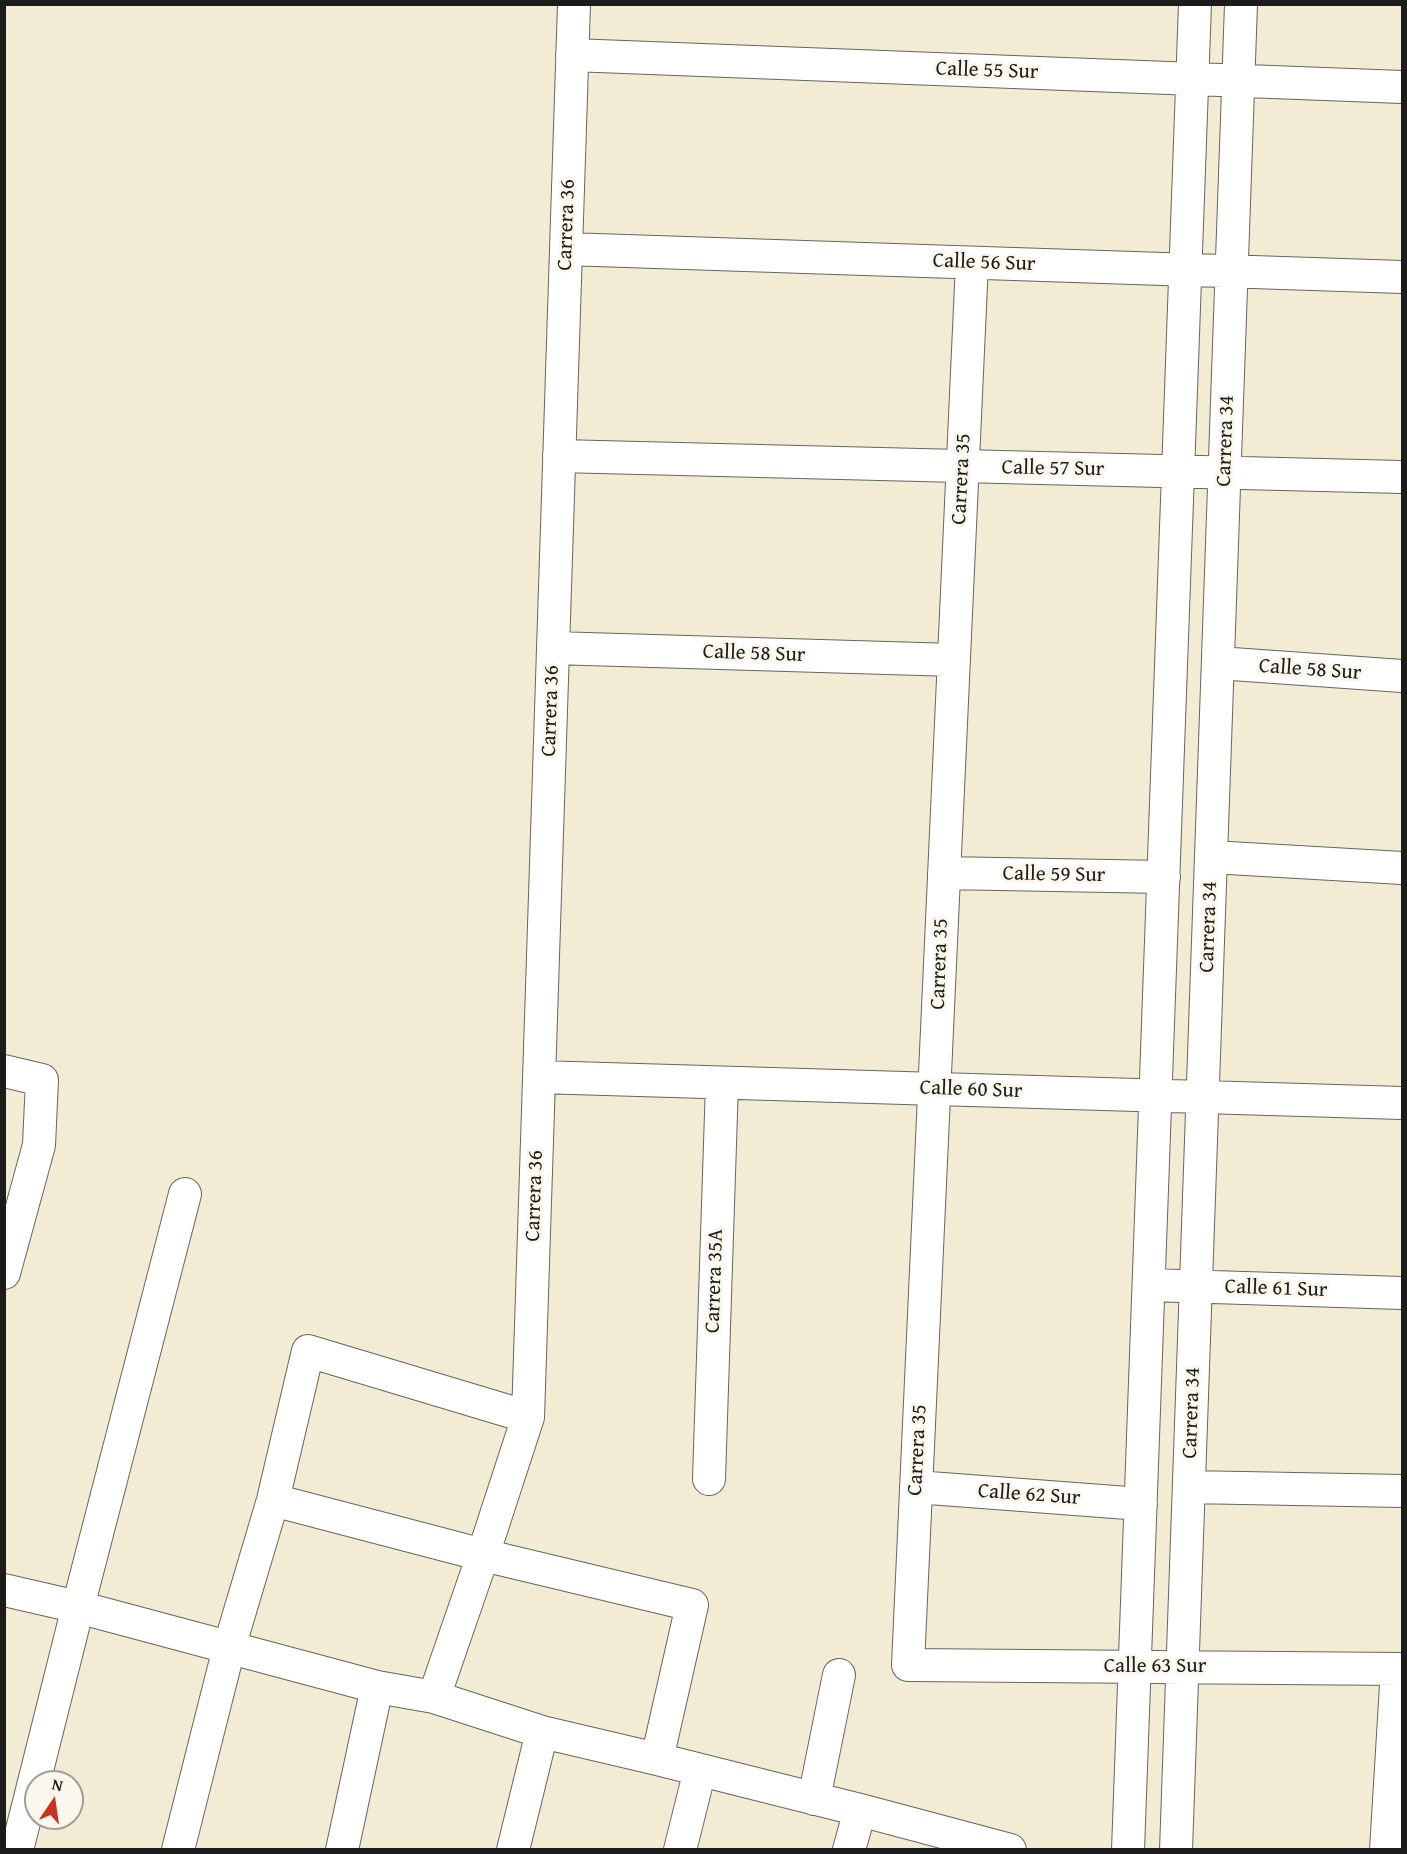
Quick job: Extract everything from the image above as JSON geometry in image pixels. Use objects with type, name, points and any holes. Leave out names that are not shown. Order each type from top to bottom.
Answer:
[{"type":"street","name":"Carrera 36","points":[[434,1698],[528,1417],[574,4]]},
{"type":"street","points":[[1133,1847],[1135,1667],[1195,4]]},
{"type":"street","name":"Carrera 34","points":[[1176,1850],[1241,4]]},
{"type":"street","name":"Calle 55 Sur","points":[[572,56],[1402,87]]},
{"type":"street","name":"Calle 56 Sur","points":[[566,249],[1402,277]]},
{"type":"street","name":"Carrera 35","points":[[909,1665],[972,263]]},
{"type":"street","name":"Calle 57 Sur","points":[[559,456],[1402,477]]},
{"type":"street","name":"Calle 58 Sur","points":[[553,648],[954,660]]},
{"type":"street","name":"Calle 58 Sur","points":[[1218,663],[1402,676]]},
{"type":"street","points":[[1211,856],[1402,868]]},
{"type":"street","name":"Calle 59 Sur","points":[[944,873],[1164,877]]},
{"type":"street","points":[[4,1071],[42,1080],[39,1145],[5,1272]]},
{"type":"street","name":"Calle 60 Sur","points":[[539,1077],[1402,1103]]},
{"type":"street","name":"Carrera 35A","points":[[709,1479],[722,1083]]},
{"type":"street","points":[[17,1850],[185,1194]]},
{"type":"street","name":"Calle 61 Sur","points":[[1149,1285],[1402,1293]]},
{"type":"street","points":[[178,1850],[229,1648],[273,1500],[308,1351],[528,1417]]},
{"type":"street","name":"Calle 62 Sur","points":[[916,1487],[1141,1504]]},
{"type":"street","points":[[1189,1487],[1402,1491]]},
{"type":"street","points":[[273,1500],[483,1555],[692,1605],[657,1759]]},
{"type":"street","points":[[4,1590],[78,1607],[377,1687],[434,1698],[542,1732],[860,1809],[1010,1850]]},
{"type":"street","name":"Calle 63 Sur","points":[[909,1665],[1400,1669]]},
{"type":"street","points":[[1386,1850],[1400,1669]]},
{"type":"street","points":[[814,1799],[839,1675]]},
{"type":"street","points":[[342,1850],[377,1687]]},
{"type":"street","points":[[513,1850],[542,1732]]},
{"type":"street","points":[[680,1850],[700,1770]]},
{"type":"street","points":[[849,1850],[860,1809]]}]
